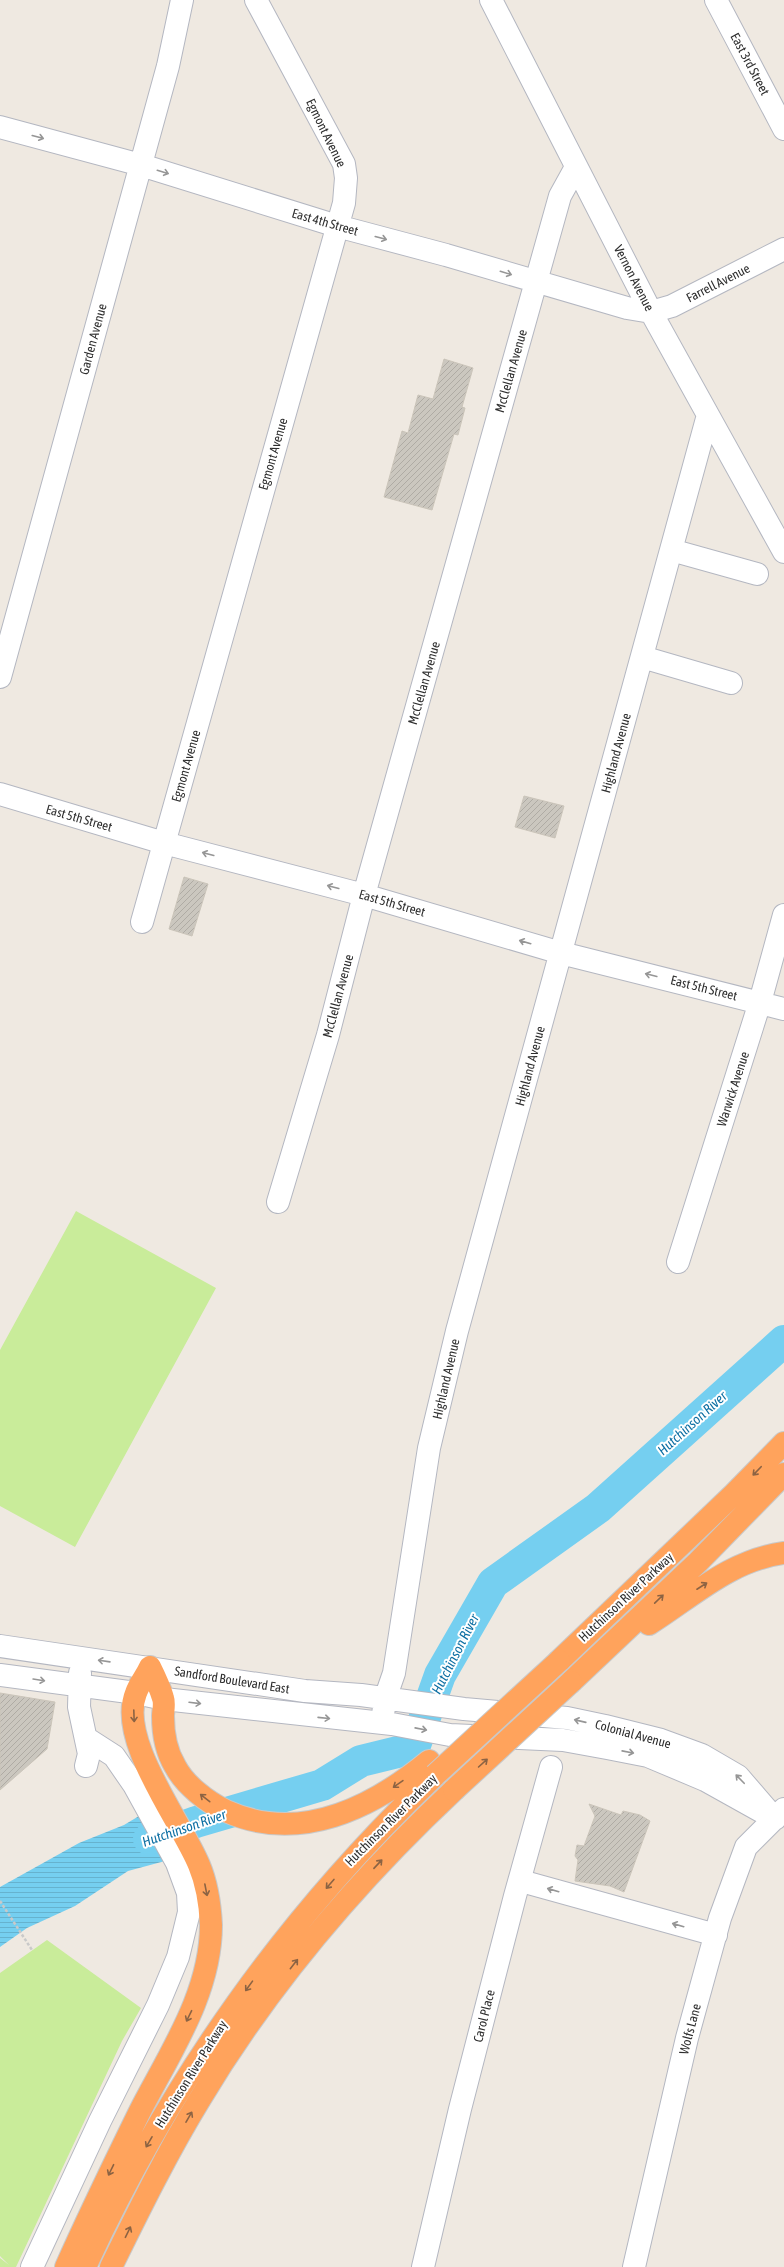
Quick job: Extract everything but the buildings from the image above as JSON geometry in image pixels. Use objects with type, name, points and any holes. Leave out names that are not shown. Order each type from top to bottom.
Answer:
[{"type":"highway","name":"Hutchinson River Parkway","points":[[85,2267],[112,2210],[145,2149],[194,2065],[245,1991],[326,1888],[432,1768],[559,1661],[734,1494],[784,1443]]},
{"type":"highway","name":"Hutchinson River Parkway","points":[[111,2267],[146,2196],[184,2125],[214,2077],[255,2016],[310,1944],[366,1877],[454,1790],[693,1567],[784,1474]]},
{"type":"highway","points":[[600,1655],[665,1614],[694,1591],[719,1576],[752,1561],[784,1553]]},
{"type":"highway","points":[[66,2267],[93,2207],[202,1986],[209,1952],[210,1915],[204,1878],[185,1858],[142,1780],[134,1715],[136,1693],[150,1667]]},
{"type":"highway","points":[[150,1667],[164,1699],[165,1737],[175,1768],[204,1798],[221,1808],[247,1819],[281,1824],[310,1822],[351,1811],[432,1768]]},
{"type":"street","name":"Garden Avenue","points":[[0,677],[168,66],[182,0]]},
{"type":"street","name":"Egmont Avenue","points":[[142,922],[337,226],[344,196],[346,178],[344,164],[256,0]]},
{"type":"street","name":"Vernon Avenue","points":[[491,0],[651,312],[735,461],[784,552]]},
{"type":"street","name":"East 3rd Street","points":[[716,0],[784,129]]},
{"type":"street","name":"East 4th Street","points":[[0,127],[141,165],[337,226],[446,254],[627,308],[651,312]]},
{"type":"street","name":"McClellan Avenue","points":[[278,1202],[328,1035],[364,895],[560,196],[576,167]]},
{"type":"street","name":"Farrell Avenue","points":[[651,312],[672,306],[784,249]]},
{"type":"street","name":"Highland Avenue","points":[[387,1724],[392,1700],[394,1673],[429,1448],[457,1331],[708,415]]},
{"type":"street","points":[[671,550],[757,574]]},
{"type":"street","points":[[642,657],[731,683]]},
{"type":"street","name":"East 5th Street","points":[[0,794],[164,843],[364,895],[561,953],[784,1009]]},
{"type":"street","name":"Warwick Avenue","points":[[678,1262],[760,1002],[784,915]]},
{"type":"street","name":"Sandford Boulevard East","points":[[0,1646],[305,1691],[361,1695],[464,1709]]},
{"type":"street","points":[[81,1658],[79,1707],[89,1754],[86,1766]]},
{"type":"street","name":"Sandford Boulevard East","points":[[0,1675],[136,1693],[164,1699],[387,1724],[450,1735]]},
{"type":"street","name":"Colonial Avenue","points":[[464,1709],[567,1718],[661,1740],[702,1755],[738,1776],[781,1818]]},
{"type":"street","name":"Colonial Avenue","points":[[450,1735],[563,1740],[648,1756],[705,1780],[727,1794],[781,1818]]},
{"type":"street","points":[[86,1738],[114,1756],[142,1780]]},
{"type":"street","name":"Carol Place","points":[[423,2267],[462,2102],[520,1881],[552,1767]]},
{"type":"street","name":"Wolfs Lane","points":[[634,2267],[686,2038],[716,1935],[746,1847],[781,1818]]},
{"type":"street","points":[[32,2267],[118,2081],[158,2005],[178,1957],[189,1912],[185,1858]]},
{"type":"street","points":[[520,1881],[716,1935]]},
{"type":"path","points":[[0,1901],[32,1950]]},
{"type":"green space","points":[[76,1211],[216,1288],[75,1547],[0,1506],[0,1350]]},
{"type":"green space","points":[[47,1940],[141,2008],[122,2041],[16,2267],[0,2267],[0,2258],[9,2265],[0,2256],[0,1973]]},
{"type":"water","points":[[139,1816],[165,1861],[128,1871],[75,1906],[27,1928],[0,1947],[0,1887],[79,1843],[124,1825]]},
{"type":"waterway","name":"Hutchinson River","points":[[149,1839],[196,1822],[322,1785],[361,1761],[414,1748],[440,1675],[493,1583],[598,1508],[784,1341]]}]
